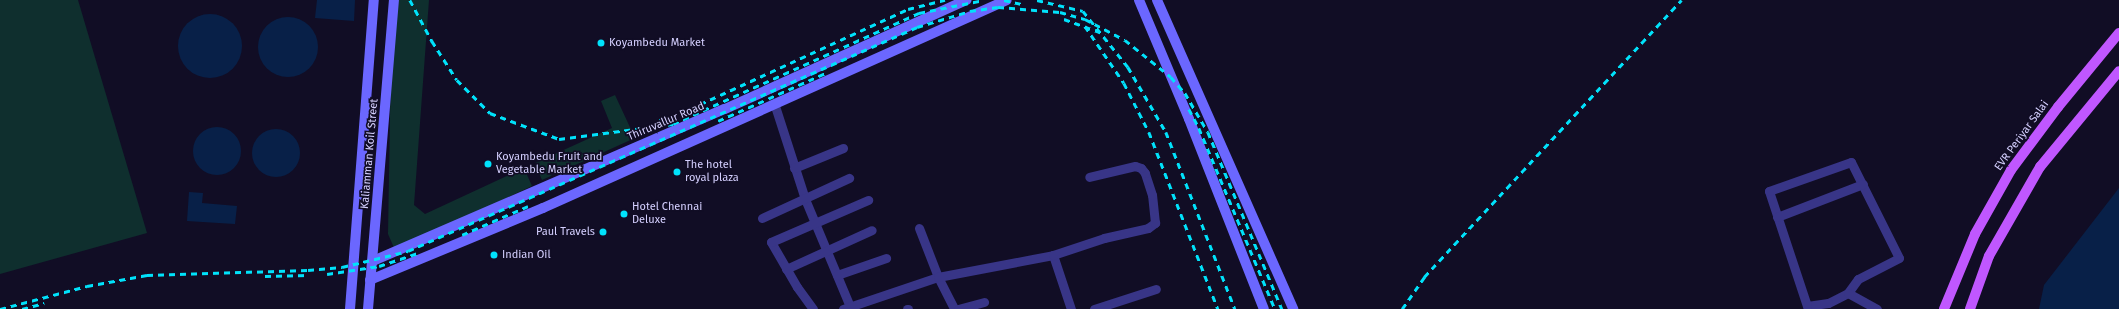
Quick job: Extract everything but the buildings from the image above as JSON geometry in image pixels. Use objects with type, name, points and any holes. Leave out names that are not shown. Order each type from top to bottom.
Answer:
[{"type":"main road","name":"EVR Periyar Salai","points":[[1944,309],[1975,234],[2011,170],[2058,107],[2119,33]]},
{"type":"main road","points":[[1970,309],[1989,256],[2040,167],[2119,71]]},
{"type":"street","name":"Kaliamman Koil Street","points":[[350,309],[374,0]]},
{"type":"street","name":"Kaliamman Koil Street","points":[[368,309],[394,0]]},
{"type":"street","name":"Thiruvallur Road","points":[[373,261],[725,110],[966,0]]},
{"type":"street","points":[[370,280],[543,208],[774,106],[1007,0]]},
{"type":"street","points":[[1138,0],[1189,119],[1264,309]]},
{"type":"street","points":[[1157,0],[1293,309]]},
{"type":"street","points":[[774,106],[805,199],[827,249],[848,308],[938,277],[1053,255],[1104,238],[1148,228],[1155,223],[1152,195],[1145,173],[1141,168],[1135,166],[1090,177]]},
{"type":"street","points":[[794,168],[843,148]]},
{"type":"street","points":[[1851,162],[1863,184],[1899,258],[1858,279],[1848,294],[1828,303],[1805,305],[1770,190],[1851,162]]},
{"type":"street","points":[[762,218],[849,178]]},
{"type":"street","points":[[1777,217],[1863,184]]},
{"type":"street","points":[[813,309],[786,269],[771,242],[868,200]]},
{"type":"street","points":[[919,228],[938,277],[954,309]]},
{"type":"street","points":[[786,269],[827,249],[872,230]]},
{"type":"street","points":[[1053,255],[1071,309]]},
{"type":"street","points":[[837,275],[886,258]]},
{"type":"street","points":[[1094,309],[1156,289]]},
{"type":"street","points":[[1848,294],[1877,309]]},
{"type":"street","points":[[958,309],[984,302]]},
{"type":"green space","points":[[0,0],[78,0],[147,233],[0,274]]},
{"type":"green space","points":[[392,0],[429,0],[414,205],[425,214],[524,168],[532,186],[395,250],[388,234]]},
{"type":"green space","points":[[615,95],[635,138],[542,180],[535,163],[612,128],[601,101]]},
{"type":"water","points":[[317,0],[355,0],[354,21],[315,18]]},
{"type":"water","points":[[204,14],[216,14],[233,23],[240,34],[242,46],[240,58],[233,69],[216,78],[204,78],[192,73],[183,64],[178,52],[178,40],[183,28],[192,19]]},
{"type":"water","points":[[282,17],[294,17],[305,22],[313,30],[318,41],[316,59],[305,72],[294,77],[282,77],[271,72],[263,64],[258,53],[258,41],[263,30],[271,22]]},
{"type":"water","points":[[217,127],[226,129],[234,134],[239,142],[241,151],[239,160],[234,168],[226,173],[217,175],[208,173],[200,168],[195,160],[193,151],[195,142],[200,134],[208,129]]},
{"type":"water","points":[[276,129],[285,131],[293,136],[298,144],[300,153],[298,162],[293,170],[285,175],[276,177],[267,175],[259,170],[254,162],[252,153],[254,144],[259,136],[267,131]]},
{"type":"water","points":[[2119,188],[2119,309],[2039,309],[2044,285]]},
{"type":"water","points":[[189,192],[203,193],[202,203],[237,206],[235,224],[187,221]]},
{"type":"railway","points":[[410,0],[432,41],[457,80],[490,113],[559,139],[673,124],[919,13],[984,0]]},
{"type":"railway","points":[[659,120],[670,118],[908,9],[945,0]]},
{"type":"railway","points":[[1004,0],[1022,4]]},
{"type":"railway","points":[[1037,0],[1083,11],[1128,67],[1166,132],[1235,309]]},
{"type":"railway","points":[[1402,309],[1424,277],[1681,0]]},
{"type":"railway","points":[[0,309],[87,286],[147,275],[308,270],[342,267],[408,251],[917,27],[970,11],[998,7],[1060,12],[1085,19],[1125,40],[1171,77],[1185,93],[1208,132],[1282,309]]},
{"type":"railway","points":[[1064,19],[1105,34]]},
{"type":"railway","points":[[1085,26],[1124,83],[1149,132],[1218,309]]},
{"type":"railway","points":[[718,121],[826,73]]},
{"type":"railway","points":[[1189,109],[1199,128],[1275,309]]},
{"type":"railway","points":[[462,235],[528,206]]},
{"type":"railway","points":[[327,274],[379,266],[418,253]]},
{"type":"railway","points":[[265,276],[309,275]]},
{"type":"railway","points":[[22,309],[44,303]]},
{"type":"place","name":"Koyambedu Market","points":[[601,43]]},
{"type":"place","name":"Koyambedu Fruit and Vegetable Market","points":[[488,164]]},
{"type":"place","name":"The hotel royal plaza","points":[[677,172]]},
{"type":"place","name":"Hotel Chennai Deluxe","points":[[624,214]]},
{"type":"place","name":"Paul Travels","points":[[603,232]]},
{"type":"place","name":"Indian Oil","points":[[494,255]]}]
